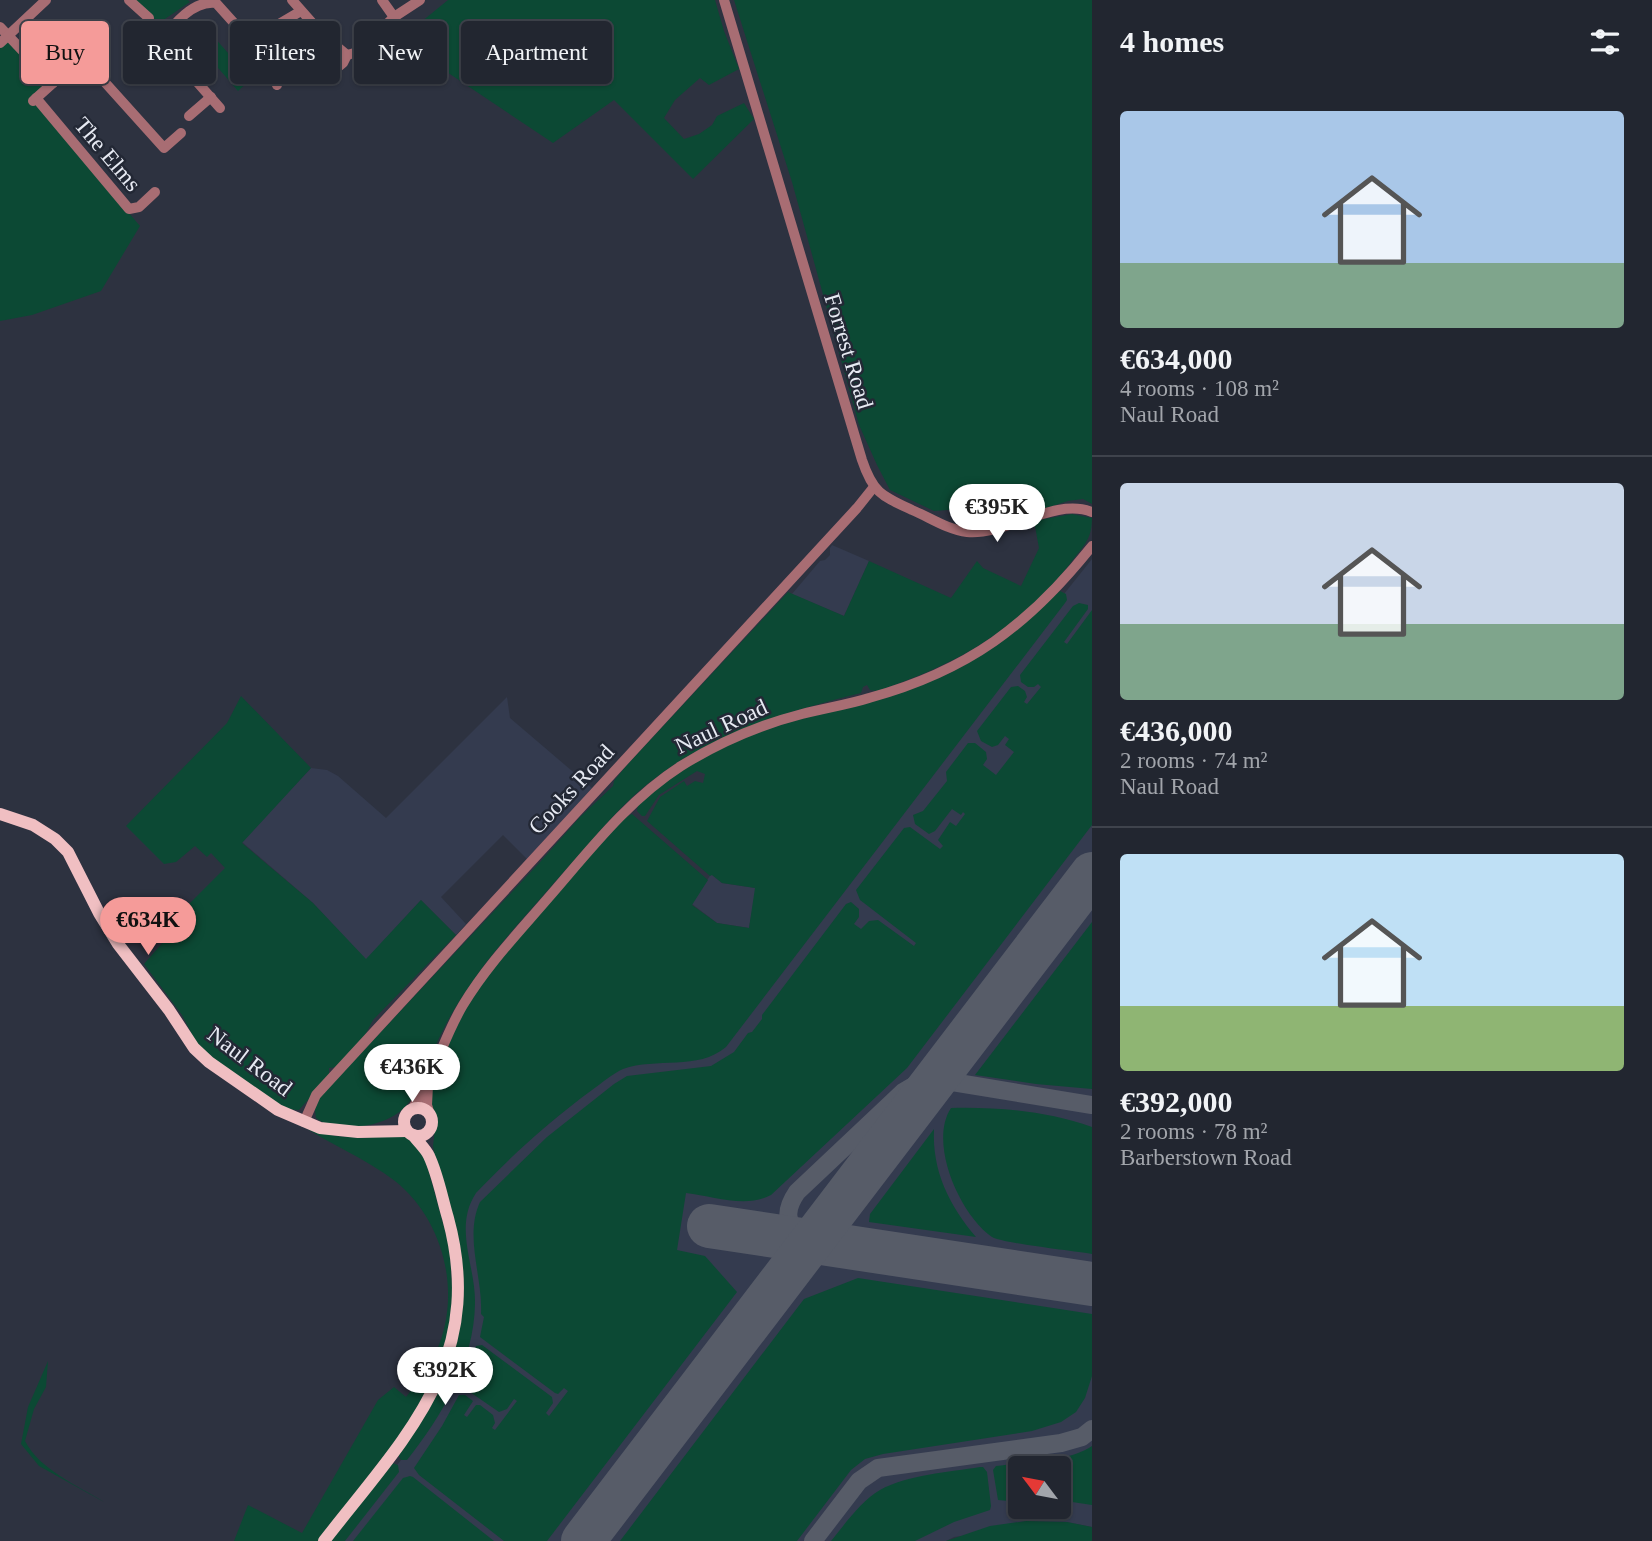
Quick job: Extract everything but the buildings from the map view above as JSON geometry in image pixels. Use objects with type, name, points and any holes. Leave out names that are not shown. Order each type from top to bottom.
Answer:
[{"type":"main road","name":"Naul Road","points":[[0,814],[33,825],[55,839],[68,852],[118,944],[199,1054],[264,1102],[304,1122],[338,1131],[378,1130],[410,1133]]},
{"type":"main road","points":[[324,1541],[420,1417],[433,1395],[450,1345],[456,1318],[457,1261],[429,1155],[430,1124],[421,1109],[409,1112],[404,1123],[429,1155]]},
{"type":"main road","name":"Naul Road","points":[[378,1130],[409,1112]]},
{"type":"main road","points":[[410,1133],[420,1135],[430,1124]]},
{"type":"street","points":[[21,53],[3,35],[46,0]]},
{"type":"street","points":[[129,0],[149,19]]},
{"type":"street","points":[[292,0],[322,34],[347,55]]},
{"type":"street","points":[[382,0],[394,17]]},
{"type":"street","points":[[340,66],[347,55],[358,52],[394,17],[420,0]]},
{"type":"street","name":"Forrest Road","points":[[724,0],[862,460],[873,488]]},
{"type":"street","points":[[179,21],[207,2],[216,3],[232,21]]},
{"type":"street","points":[[284,21],[301,10]]},
{"type":"street","name":"The Elms","points":[[51,84],[34,99],[129,209],[139,207],[155,192]]},
{"type":"street","name":"The Elms","points":[[106,84],[167,152],[181,133]]},
{"type":"street","points":[[199,84],[220,108]]},
{"type":"street","points":[[189,116],[211,97]]},
{"type":"street","points":[[873,488],[885,497],[967,532],[994,529],[1067,509],[1092,512]]},
{"type":"street","name":"Cooks Road","points":[[304,1122],[316,1095],[873,488]]},
{"type":"street","name":"Naul Road","points":[[409,1112],[428,1085],[451,1026],[484,973],[629,807],[651,787],[712,747],[752,731],[804,713],[902,688],[956,666],[991,646],[1023,621],[1065,579],[1092,545]]},
{"type":"street","name":"Naul Road","points":[[428,1085],[430,1124]]},
{"type":"shaded area","points":[[832,545],[869,561],[844,616],[792,594],[820,561],[830,555]]},
{"type":"shaded area","points":[[1092,559],[1092,1527],[1067,1522],[954,1537],[946,1541],[338,1541],[408,1451],[444,1396],[459,1198],[651,1039],[1040,624]]},
{"type":"shaded area","points":[[507,697],[510,718],[592,788],[527,859],[503,835],[441,897],[466,924],[456,935],[421,900],[366,960],[313,903],[242,842],[311,768],[327,770],[338,776],[386,818]]},
{"type":"shaded area","points":[[711,874],[722,883],[756,888],[749,928],[717,923],[692,904]]},
{"type":"green space","points":[[135,0],[190,2],[162,21],[157,21]]},
{"type":"green space","points":[[448,0],[715,0],[739,69],[709,85],[700,78],[675,100],[664,118],[684,139],[699,134],[712,125],[717,116],[744,103],[754,119],[693,179],[614,100],[553,143],[465,84],[612,84],[612,21],[461,21],[461,81],[447,72],[447,21],[422,21]]},
{"type":"green space","points":[[734,0],[1092,0],[1092,504],[1083,499],[1068,501],[996,524],[970,528],[976,508],[934,511],[890,490],[859,425],[792,182]]},
{"type":"green space","points":[[216,39],[230,55],[230,82],[216,66]]},
{"type":"green space","points":[[9,42],[21,55],[21,84],[44,84],[30,97],[140,226],[101,291],[32,315],[0,321],[0,46]]},
{"type":"green space","points":[[232,84],[246,84],[238,91]]},
{"type":"green space","points":[[1072,514],[1092,518],[1090,533],[1082,548],[1028,609],[983,643],[906,681],[877,691],[870,690],[867,685],[861,693],[795,711],[732,734],[702,748],[646,785],[603,827],[486,963],[449,1018],[419,1086],[405,1107],[386,1120],[362,1126],[337,1126],[316,1118],[314,1104],[318,1099],[580,817],[613,786],[626,766],[788,592],[844,616],[869,561],[951,598],[977,561],[983,568],[1021,586],[1039,548],[1034,521]]},
{"type":"green space","points":[[1060,591],[1066,594],[1065,603],[726,1047],[703,1059],[649,1064],[619,1071],[547,1126],[476,1193],[466,1220],[475,1304],[469,1347],[444,1407],[407,1460],[401,1460],[398,1455],[421,1422],[462,1303],[433,1146],[436,1121],[430,1100],[431,1086],[459,1016],[497,961],[624,818],[632,814],[708,880],[692,905],[717,923],[749,928],[755,888],[722,883],[710,876],[647,821],[660,797],[684,781],[687,786],[695,781],[703,783],[705,774],[697,771],[659,795],[645,816],[637,811],[638,805],[668,779],[709,753],[755,733],[950,673],[999,644]]},
{"type":"green space","points":[[1079,603],[1088,605],[1088,609],[1064,642],[1067,644],[1092,610],[1092,825],[907,1068],[771,1195],[740,1201],[686,1193],[677,1250],[705,1256],[737,1292],[547,1541],[504,1541],[419,1475],[414,1468],[459,1395],[465,1395],[473,1401],[464,1415],[467,1417],[476,1405],[480,1405],[493,1415],[495,1423],[492,1428],[495,1430],[517,1401],[514,1399],[507,1409],[499,1412],[467,1390],[463,1383],[476,1346],[482,1345],[552,1397],[553,1403],[546,1413],[549,1416],[568,1391],[564,1388],[558,1394],[555,1393],[480,1337],[484,1317],[481,1314],[474,1229],[480,1202],[547,1137],[627,1076],[711,1066],[734,1052],[762,1019],[762,1015],[846,904],[851,902],[859,909],[859,917],[854,924],[861,929],[869,921],[878,920],[914,946],[916,943],[860,900],[856,890],[904,828],[910,827],[940,849],[943,846],[938,840],[950,822],[956,826],[965,814],[963,812],[961,815],[952,809],[935,831],[929,834],[915,824],[913,815],[923,811],[947,781],[946,772],[968,743],[975,743],[986,752],[987,759],[983,765],[996,775],[1014,752],[1005,745],[1009,739],[1005,736],[998,745],[992,747],[981,741],[977,731],[1011,687],[1018,686],[1025,691],[1027,697],[1024,702],[1027,704],[1041,687],[1038,684],[1028,687],[1021,682],[1020,675],[1073,606]]},
{"type":"green space","points":[[241,696],[311,768],[242,843],[313,903],[366,959],[421,900],[456,935],[373,1020],[364,1037],[337,1067],[329,1068],[329,1076],[299,1110],[285,1109],[197,1044],[182,1015],[144,964],[164,941],[143,907],[161,911],[172,921],[225,868],[211,853],[207,857],[195,846],[176,862],[164,864],[126,826],[227,723]]},
{"type":"green space","points":[[1092,922],[1092,1089],[975,1075]]},
{"type":"green space","points":[[951,1108],[1023,1111],[1092,1127],[1092,1254],[998,1239],[980,1227],[959,1196],[945,1158],[945,1123]]},
{"type":"green space","points":[[298,1123],[335,1136],[364,1138],[388,1133],[409,1137],[425,1158],[450,1248],[453,1305],[444,1350],[431,1385],[405,1429],[318,1541],[234,1541],[248,1505],[302,1533],[378,1400],[394,1387],[406,1397],[426,1370],[444,1330],[448,1307],[448,1283],[437,1238],[412,1197],[383,1173]]},
{"type":"green space","points":[[934,1129],[936,1159],[944,1187],[958,1213],[976,1237],[869,1222],[870,1214]]},
{"type":"green space","points":[[858,1278],[1092,1314],[1092,1376],[1085,1398],[1076,1412],[1061,1422],[1032,1431],[865,1459],[851,1470],[797,1541],[620,1541],[804,1299]]},
{"type":"green space","points":[[48,1361],[46,1387],[34,1409],[25,1441],[49,1469],[104,1502],[39,1466],[21,1444],[28,1407]]},
{"type":"green space","points":[[1092,1446],[1092,1505],[1071,1502],[1071,1456],[1067,1456]]},
{"type":"green space","points":[[392,1463],[398,1465],[399,1472],[345,1541],[328,1541]]},
{"type":"green space","points":[[1008,1465],[1008,1501],[998,1500],[993,1470],[996,1466]]},
{"type":"green space","points":[[983,1467],[987,1472],[990,1510],[954,1522],[915,1541],[831,1541],[860,1506],[880,1490],[915,1477]]},
{"type":"green space","points":[[410,1476],[494,1541],[353,1541],[403,1478]]},
{"type":"green space","points":[[1026,1521],[1067,1522],[1092,1527],[1092,1541],[946,1541],[990,1526]]},
{"type":"taxiway","points":[[1060,916],[1092,880]]},
{"type":"taxiway","points":[[807,1241],[795,1230],[789,1219],[789,1207],[797,1192],[903,1092],[920,1082],[946,1081],[1092,1105]]},
{"type":"taxiway","points":[[1070,1280],[1092,1280]]},
{"type":"taxiway","points":[[813,1541],[859,1481],[878,1468],[1061,1443],[1082,1437],[1092,1429]]},
{"type":"runway","points":[[583,1541],[1092,874]]},
{"type":"runway","points":[[709,1226],[1092,1284]]}]
